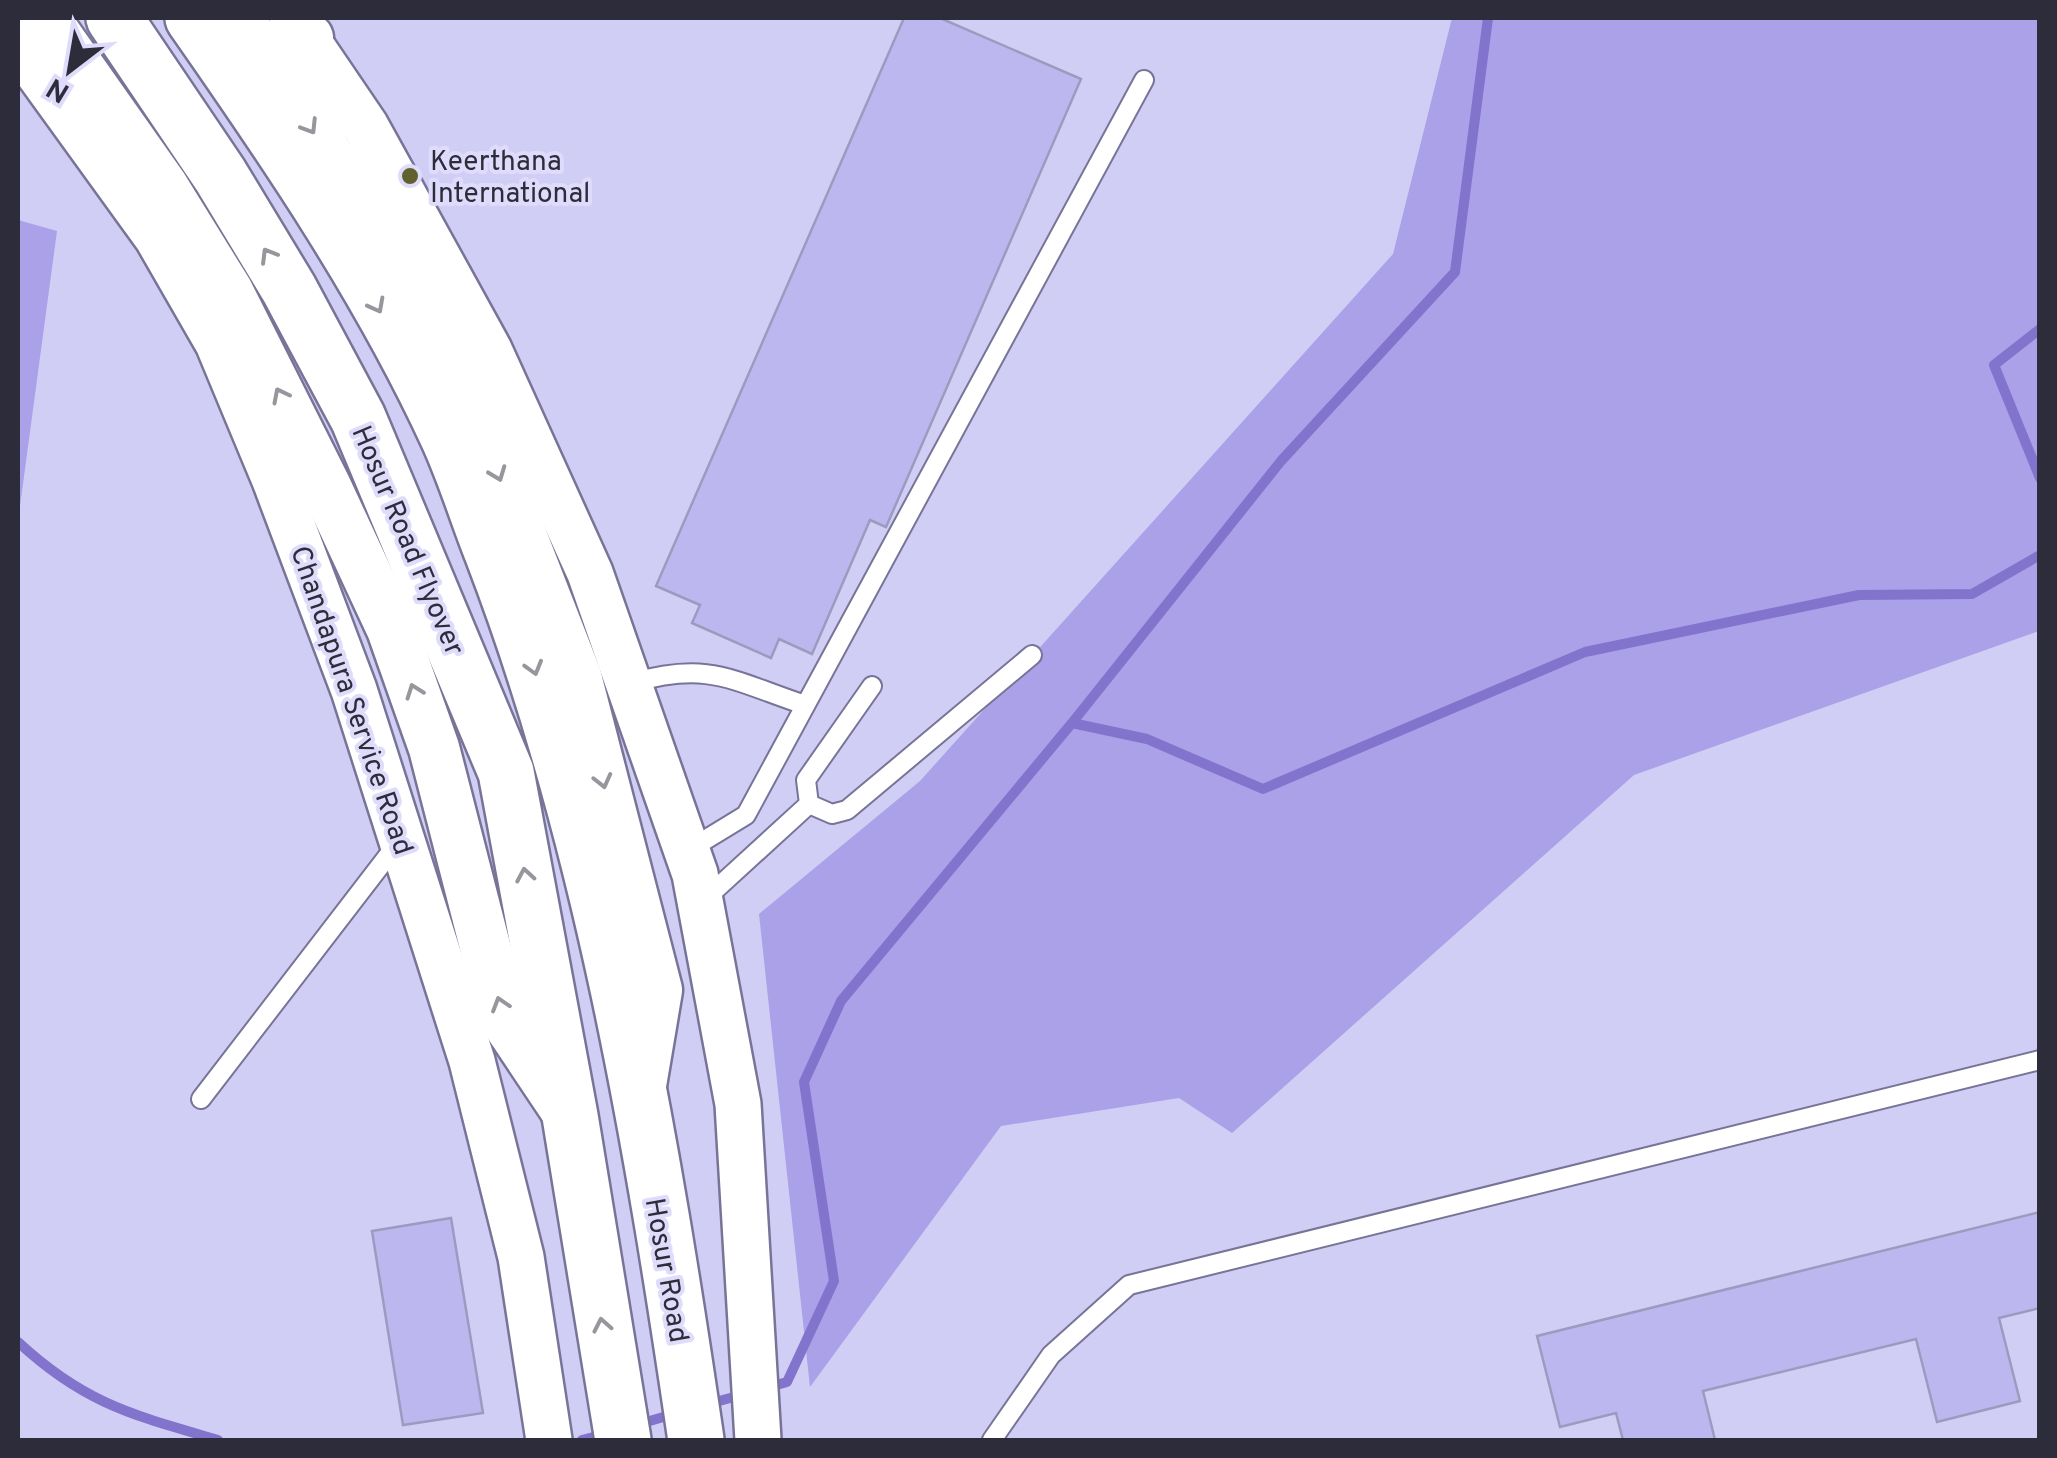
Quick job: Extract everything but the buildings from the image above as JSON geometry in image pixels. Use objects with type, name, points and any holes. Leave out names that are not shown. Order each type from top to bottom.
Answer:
[{"type":"highway","name":"Hosur Road Flyover","points":[[114,18],[220,175],[289,289],[358,418],[506,772],[570,1116]]},
{"type":"highway","points":[[193,18],[349,253],[448,437],[525,639],[604,920],[639,1099]]},
{"type":"highway","name":"Hosur Road","points":[[639,1099],[693,1421]]},
{"type":"highway","points":[[570,1116],[622,1431]]},
{"type":"main road","points":[[44,18],[131,139],[228,292],[326,487],[392,629],[434,748],[503,1016],[570,1116]]},
{"type":"main road","points":[[236,18],[291,40],[492,460],[576,676],[657,990],[639,1099]]},
{"type":"street","points":[[291,40],[366,126],[489,350],[590,573],[632,684],[700,904],[738,1104],[757,1432]]},
{"type":"street","name":"Chandapura Service Road","points":[[18,45],[157,237],[218,343],[354,690],[400,840],[428,910],[472,1061],[522,1257],[546,1428]]},
{"type":"lane","points":[[686,851],[746,815],[802,704],[1144,80]]},
{"type":"lane","points":[[808,804],[832,814],[847,810],[1032,655]]},
{"type":"lane","points":[[632,684],[676,670],[703,671],[802,704]]},
{"type":"lane","points":[[808,804],[806,780],[872,686]]},
{"type":"lane","points":[[700,904],[808,804]]},
{"type":"lane","points":[[201,1099],[400,840]]},
{"type":"lane","points":[[992,1440],[1051,1355],[1128,1284],[2040,1060]]},
{"type":"shaded area","points":[[1452,18],[2039,18],[2039,631],[1634,775],[1232,1133],[1179,1098],[1001,1126],[810,1387],[759,914],[920,781],[1393,254]]},
{"type":"shaded area","points":[[18,220],[57,231],[18,521]]},
{"type":"waterway","points":[[1072,723],[1281,461],[1455,272],[1488,18]]},
{"type":"waterway","points":[[2040,329],[1994,365],[2040,478]]},
{"type":"waterway","points":[[766,1388],[787,1382],[834,1281],[804,1082],[841,1001],[1072,723],[1147,739],[1263,789],[1585,652],[1859,595],[1972,594],[2040,555]]},
{"type":"waterway","points":[[18,1342],[88,1394],[135,1414],[218,1440]]},
{"type":"waterway","points":[[708,1404],[745,1394]]},
{"type":"waterway","points":[[636,1425],[677,1413]]},
{"type":"waterway","points":[[582,1440],[605,1434]]},
{"type":"place","name":"Keerthana International","points":[[410,176]]}]
